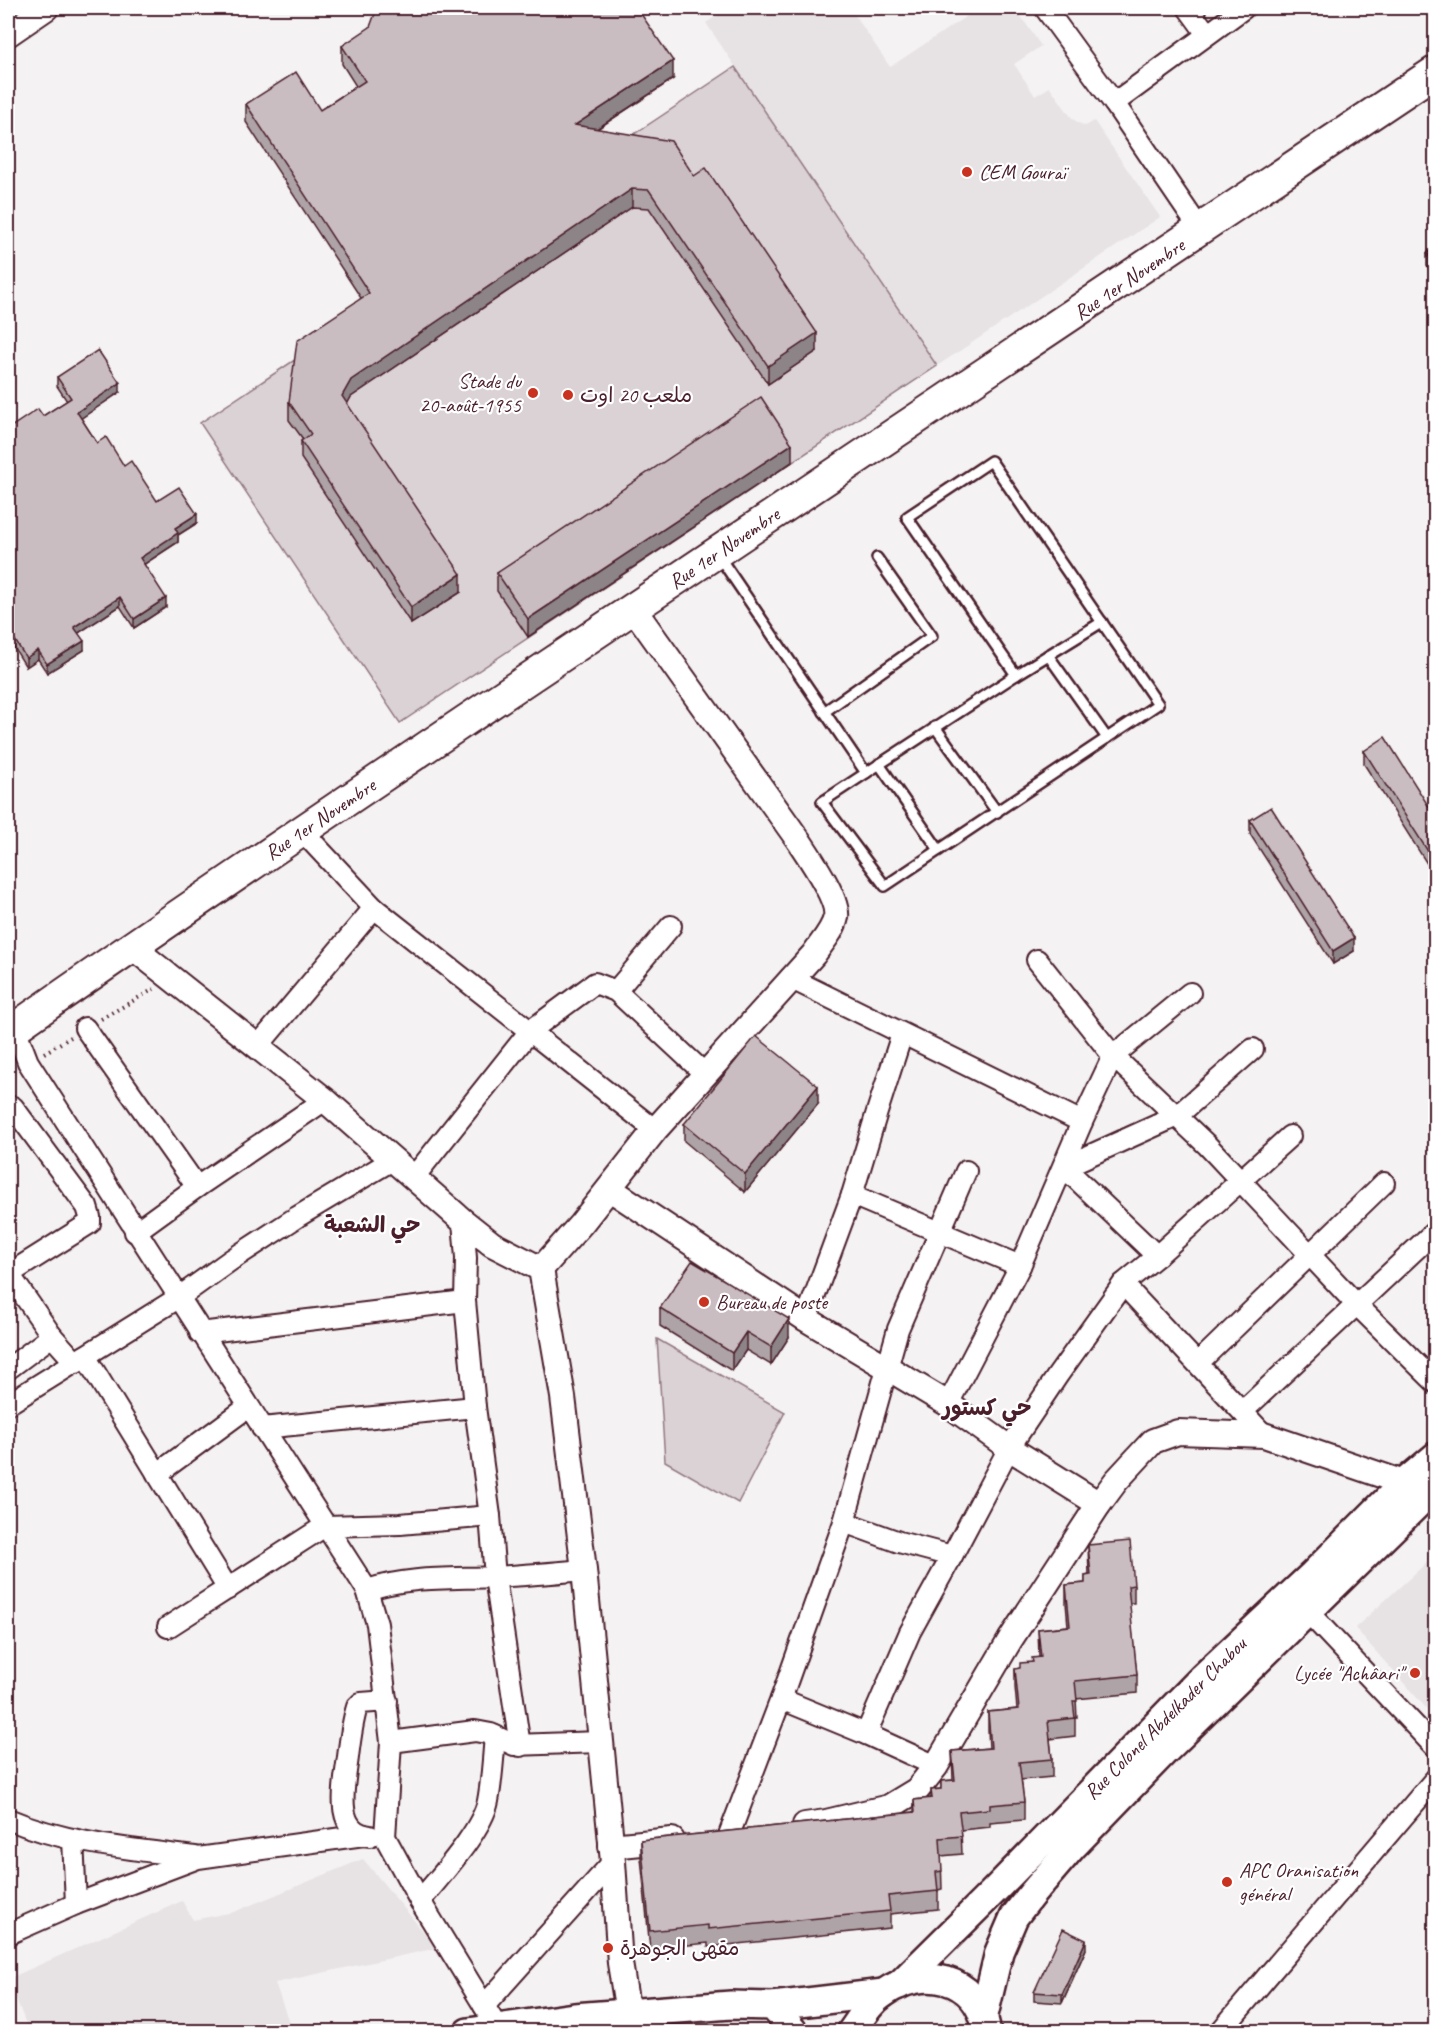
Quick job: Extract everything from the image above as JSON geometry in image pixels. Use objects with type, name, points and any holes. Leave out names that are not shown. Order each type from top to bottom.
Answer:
[{"type":"main road","name":"Rue 1er Novembre","points":[[9,1028],[716,553],[1201,231],[1436,71]]},
{"type":"main road","name":"Rue Colonel Abdelkader Chabou","points":[[986,2023],[999,1952],[1014,1917],[1031,1895],[1073,1846],[1156,1761],[1308,1612],[1421,1489],[1436,1455]]},
{"type":"main road","name":"Rue Colonel Abdelkader Chabou","points":[[851,2031],[870,2006],[892,1989],[992,1893],[1203,1677],[1312,1575],[1421,1489]]},
{"type":"main road","points":[[468,2031],[494,2021],[731,2005],[774,2006],[892,1989],[924,1977],[945,1979],[961,1988],[975,2000],[986,2023]]},
{"type":"main road","points":[[774,2006],[794,2031]]},
{"type":"street","points":[[1044,8],[1114,103],[1201,231]]},
{"type":"street","points":[[1188,8],[1207,34]]},
{"type":"street","points":[[1114,103],[1244,8]]},
{"type":"street","points":[[8,34],[32,11]]},
{"type":"street","points":[[541,1269],[610,1189],[655,1130],[814,954],[832,928],[837,914],[821,875],[799,841],[633,609]]},
{"type":"street","points":[[302,831],[374,908],[655,1130]]},
{"type":"street","points":[[258,1046],[374,908]]},
{"type":"street","points":[[616,991],[671,926]]},
{"type":"street","points":[[131,946],[325,1100],[492,1244],[541,1269]]},
{"type":"street","points":[[1037,960],[1113,1056],[1207,1145],[1357,1305],[1436,1383]]},
{"type":"street","points":[[790,978],[1082,1122]]},
{"type":"street","points":[[414,1177],[530,1031],[595,983],[616,991],[705,1074]]},
{"type":"street","points":[[948,1404],[1020,1266],[1113,1056],[1190,993]]},
{"type":"street","points":[[9,1028],[135,1232],[367,1590],[377,1624],[391,1742],[385,1837],[420,1901],[494,2021],[612,1854],[720,1836],[781,1699],[844,1522],[898,1329],[966,1171]]},
{"type":"street","points":[[85,1028],[197,1186]]},
{"type":"street","points":[[806,1319],[852,1195],[902,1034]]},
{"type":"street","points":[[1064,1167],[1177,1116],[1253,1049]]},
{"type":"street","points":[[135,1232],[197,1186],[325,1100]]},
{"type":"street","points":[[12,1107],[87,1208],[90,1223],[8,1275],[52,1336],[80,1359],[157,1474],[228,1589]]},
{"type":"street","points":[[866,1734],[910,1632],[1009,1448],[1123,1284],[1290,1136]]},
{"type":"street","points":[[8,1404],[178,1298],[288,1223],[394,1159]]},
{"type":"street","points":[[1064,1167],[1157,1256]]},
{"type":"street","points":[[1198,1363],[1384,1183]]},
{"type":"street","points":[[610,1189],[806,1319],[948,1404],[1009,1448],[1099,1504]]},
{"type":"street","points":[[852,1195],[1020,1266]]},
{"type":"street","points":[[463,1221],[466,1258],[465,1301],[476,1407],[490,1515],[495,1577],[520,1746]]},
{"type":"street","points":[[1243,1411],[1432,1234]]},
{"type":"street","points":[[541,1269],[563,1397],[584,1570],[612,1854],[620,1963],[628,2013]]},
{"type":"street","points":[[1123,1284],[1264,1435]]},
{"type":"street","points":[[200,1333],[465,1301]]},
{"type":"street","points":[[8,1369],[52,1336]]},
{"type":"street","points":[[157,1474],[248,1407]]},
{"type":"street","points":[[262,1428],[476,1407]]},
{"type":"street","points":[[783,1828],[826,1822],[889,1807],[917,1790],[936,1766],[1010,1640],[1099,1504],[1116,1481],[1153,1441],[1178,1432],[1264,1435],[1421,1489]]},
{"type":"street","points":[[168,1627],[325,1526],[400,1524],[490,1515]]},
{"type":"street","points":[[844,1522],[899,1542],[952,1556]]},
{"type":"street","points":[[367,1590],[415,1579],[495,1577],[584,1570]]},
{"type":"street","points":[[1308,1612],[1436,1748]]},
{"type":"street","points":[[781,1699],[936,1766]]},
{"type":"street","points":[[364,1835],[350,1826],[343,1804],[354,1716],[361,1703],[387,1701]]},
{"type":"street","points":[[391,1742],[475,1731],[486,1732],[520,1746],[600,1742]]},
{"type":"street","points":[[420,1901],[464,1846],[480,1821],[488,1802],[495,1736]]},
{"type":"street","points":[[1220,2031],[1436,1778]]},
{"type":"street","points":[[8,1819],[73,1839],[198,1858]]},
{"type":"street","points":[[8,1934],[198,1858],[364,1835],[385,1837]]},
{"type":"street","points":[[73,1839],[76,1905]]},
{"type":"lane","points":[[1016,675],[907,517],[991,462],[1158,704],[885,886],[822,802],[1101,622]]},
{"type":"lane","points":[[716,553],[866,773]]},
{"type":"lane","points":[[824,712],[932,636],[877,558]]},
{"type":"lane","points":[[1048,655],[1107,738]]},
{"type":"lane","points":[[935,727],[997,812]]},
{"type":"lane","points":[[879,764],[939,850]]},
{"type":"shaded area","name":"CEM Gouraï","points":[[729,8],[850,8],[890,67],[979,8],[1015,8],[1041,46],[1014,64],[1035,96],[1050,87],[1071,117],[1078,123],[1086,126],[1094,121],[1160,217],[937,366],[706,23]]},
{"type":"shaded area","name":"ملعب 20 اوت","points":[[735,67],[937,366],[400,723],[200,423]]},
{"type":"shaded area","points":[[657,1339],[785,1412],[738,1503],[665,1461]]},
{"type":"shaded area","name":"Lycée \"Achâari\"","points":[[1435,1555],[1435,1718],[1355,1628]]},
{"type":"shaded area","points":[[363,1859],[437,1948],[275,1983],[292,2031],[29,2031],[8,1979],[182,1901],[193,1920],[234,1912]]},
{"type":"building","points":[[377,8],[637,8],[673,61],[575,125],[671,141],[694,176],[706,168],[817,333],[768,366],[649,190],[632,189],[351,380],[342,396],[461,574],[411,607],[301,441],[311,434],[289,402],[297,341],[369,293],[246,104],[296,72],[320,110],[365,81],[342,46],[370,27]]},
{"type":"building","points":[[1436,248],[1436,265],[1427,253]]},
{"type":"building","points":[[98,350],[120,383],[77,412],[97,443],[106,437],[124,466],[131,461],[157,501],[179,487],[197,514],[175,528],[178,533],[140,558],[166,598],[134,619],[120,597],[74,627],[84,641],[47,664],[38,650],[26,658],[8,629],[8,429],[38,409],[43,416],[71,398],[57,377]]},
{"type":"building","points":[[761,397],[792,444],[528,619],[497,573]]},
{"type":"building","points":[[1385,737],[1436,818],[1436,864],[1364,751]]},
{"type":"building","points":[[1271,807],[1354,938],[1333,951],[1250,820]]},
{"type":"building","points":[[756,1036],[818,1086],[745,1174],[684,1124]]},
{"type":"building","name":"Bureau de poste","points":[[692,1261],[789,1319],[771,1347],[746,1332],[732,1353],[660,1308]]},
{"type":"building","points":[[1130,1541],[1134,1585],[1128,1586],[1137,1675],[1075,1681],[1077,1701],[1073,1701],[1075,1718],[1048,1721],[1052,1759],[1019,1762],[1024,1802],[990,1805],[990,1809],[959,1812],[962,1836],[940,1838],[942,1871],[936,1872],[938,1891],[888,1896],[890,1911],[708,1929],[708,1925],[650,1931],[641,1840],[915,1812],[914,1800],[932,1798],[931,1790],[941,1789],[941,1781],[955,1780],[952,1751],[991,1748],[988,1712],[1019,1709],[1015,1669],[1020,1668],[1020,1663],[1033,1662],[1032,1658],[1041,1657],[1038,1629],[1070,1626],[1066,1585],[1085,1583],[1085,1576],[1091,1575],[1088,1545]]},
{"type":"building","points":[[1063,1929],[1086,1940],[1062,1994],[1034,1992]]},
{"type":"place","name":"CEM Gouraï","points":[[967,172]]},
{"type":"place","name":"Stade du 20-août-1955","points":[[533,393]]},
{"type":"place","name":"ملعب 20 اوت","points":[[568,395]]},
{"type":"place","name":"Bureau de poste","points":[[704,1302]]},
{"type":"place","name":"Lycée \"Achâari\"","points":[[1415,1673]]},
{"type":"place","name":"APC Oranisation général","points":[[1227,1882]]},
{"type":"place","name":"مقهى الجوهرة","points":[[608,1948]]},
{"type":"district","name":"حي الشعبة","points":[[372,1224]]},
{"type":"district","name":"حي كستور","points":[[987,1407]]}]
